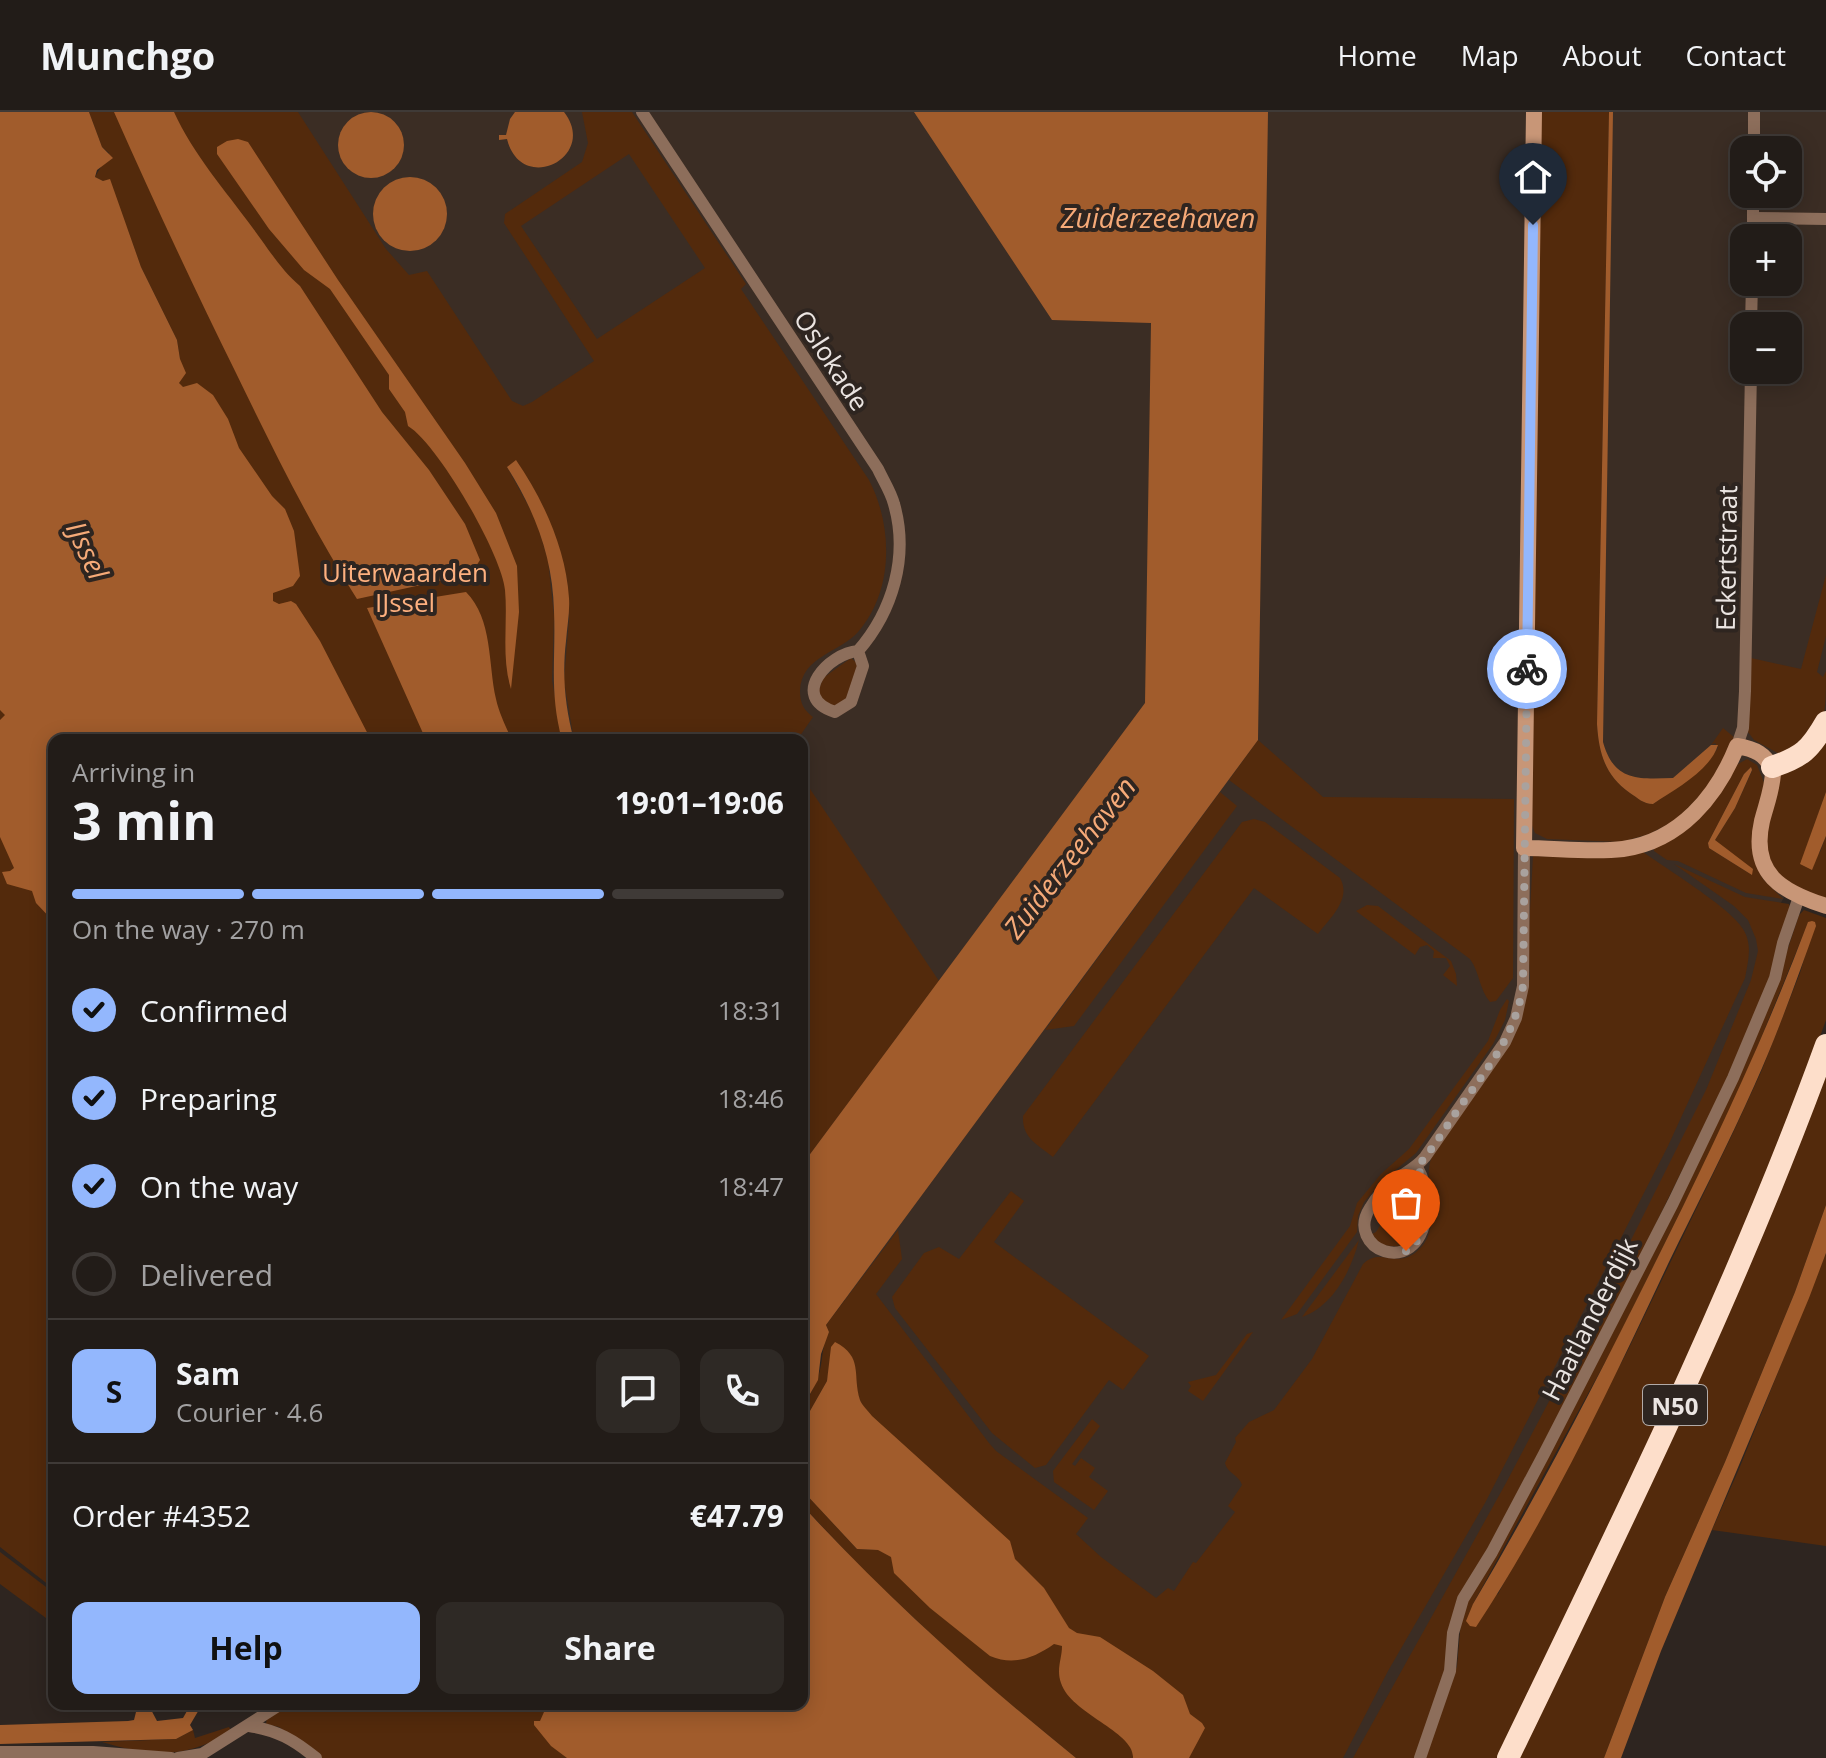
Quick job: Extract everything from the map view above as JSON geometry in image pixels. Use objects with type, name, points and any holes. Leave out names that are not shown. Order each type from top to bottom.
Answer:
[{"type":"highway","points":[[1772,767],[1805,753],[1826,722]]},
{"type":"highway","name":"N50","points":[[1508,1758],[1610,1546],[1753,1235],[1826,1045]]},
{"type":"street","name":"Oslokade","points":[[642,112],[878,469],[894,504],[898,575],[873,634],[858,651],[846,652],[816,678],[812,689],[816,702],[824,708],[835,712],[851,702],[863,666],[858,651]]},
{"type":"street","points":[[1417,1167],[1426,1190],[1423,1229],[1413,1246],[1406,1251],[1384,1251],[1367,1239],[1364,1227],[1366,1215],[1390,1184],[1417,1167],[1505,1042],[1516,1018],[1523,986],[1534,112]]},
{"type":"street","points":[[1754,112],[1754,136]]},
{"type":"street","points":[[1753,208],[1753,224]]},
{"type":"street","points":[[1753,218],[1826,219]]},
{"type":"street","name":"Eckertstraat","points":[[1737,746],[1743,728],[1745,691],[1751,384]]},
{"type":"street","points":[[1524,848],[1622,849],[1661,837],[1700,809],[1725,774],[1737,746],[1760,753],[1772,767],[1772,785],[1759,835],[1761,855],[1776,882],[1799,897],[1826,906]]},
{"type":"street","name":"Haatlanderdijk","points":[[1420,1758],[1450,1671],[1453,1633],[1463,1599],[1492,1552],[1666,1217],[1765,1007],[1799,897]]},
{"type":"street","points":[[178,1758],[202,1754],[272,1710]]},
{"type":"street","points":[[249,1726],[288,1737],[316,1758]]},
{"type":"street","points":[[0,1752],[93,1752],[171,1758]]},
{"type":"shaded area","points":[[251,112],[1826,112],[1826,812],[1814,846],[1775,913],[1757,995],[1572,1380],[1360,1758],[1317,1758],[902,1400],[808,1235],[808,734],[555,734]]},
{"type":"green space","name":"Uiterwaarden IJssel","points":[[89,112],[298,112],[386,249],[409,275],[427,271],[512,401],[523,406],[594,361],[504,223],[505,214],[582,162],[588,143],[582,112],[632,112],[746,284],[741,289],[869,480],[877,498],[886,537],[884,578],[878,597],[870,616],[858,632],[807,670],[802,679],[800,696],[803,706],[813,717],[801,734],[573,734],[564,681],[569,619],[567,579],[555,535],[528,478],[507,467],[536,520],[548,560],[554,616],[552,680],[561,734],[329,734],[179,383],[177,340],[141,267],[127,228],[103,181],[95,177],[109,153],[102,147]],"holes":[[[629,154],[705,268],[597,339],[521,226]]]},
{"type":"green space","points":[[1541,112],[1609,112],[1599,745],[1609,771],[1621,786],[1646,803],[1653,804],[1704,765],[1718,748],[1715,743],[1711,745],[1723,728],[1735,738],[1717,778],[1676,820],[1649,834],[1621,842],[1547,839],[1535,833],[1531,823]]},
{"type":"green space","points":[[1826,575],[1826,636],[1817,672],[1823,677],[1826,671],[1824,714],[1816,729],[1783,756],[1754,740],[1748,732],[1751,658],[1801,669]]},
{"type":"green space","points":[[851,658],[858,664],[847,699],[830,707],[817,695],[823,678]]},
{"type":"green space","points":[[0,694],[48,802],[48,1584],[0,1547]]},
{"type":"green space","points":[[1826,730],[1826,792],[1801,864],[1820,852],[1826,836],[1826,901],[1797,891],[1770,867],[1765,836],[1782,770]]},
{"type":"green space","points":[[1258,740],[1323,797],[1514,799],[1513,978],[1496,1001],[1490,1002],[1486,997],[1470,959],[1229,780]]},
{"type":"green space","points":[[1747,759],[1757,765],[1765,785],[1756,865],[1763,879],[1783,899],[1746,893],[1678,861],[1667,860],[1654,851],[1654,846],[1738,764]],"holes":[[[1751,767],[1735,808],[1715,840],[1752,875],[1709,848],[1708,843],[1744,774]]]},
{"type":"green space","points":[[808,786],[939,981],[808,1157]]},
{"type":"green space","points":[[1220,792],[1237,806],[1074,1026],[1045,1030]]},
{"type":"green space","points":[[1254,819],[1265,822],[1340,878],[1343,893],[1338,908],[1318,934],[1254,888],[1053,1157],[1028,1135],[1023,1116],[1242,822]]},
{"type":"green space","points":[[1643,852],[1725,910],[1743,929],[1748,941],[1745,978],[1668,1146],[1485,1503],[1388,1671],[1343,1758],[1076,1758],[975,1675],[868,1575],[808,1511],[808,1496],[857,1549],[879,1550],[892,1557],[893,1564],[913,1454],[862,1404],[851,1356],[835,1343],[827,1381],[808,1414],[808,1401],[818,1377],[829,1332],[826,1325],[898,1230],[902,1259],[876,1294],[989,1443],[1088,1518],[1076,1534],[1101,1557],[1156,1598],[1168,1588],[1174,1591],[1193,1562],[1196,1563],[1235,1512],[1228,1506],[1242,1485],[1225,1463],[1236,1442],[1235,1438],[1249,1422],[1274,1410],[1312,1359],[1363,1264],[1375,1257],[1408,1257],[1424,1243],[1431,1219],[1429,1168],[1432,1156],[1512,1041],[1530,978],[1528,946],[1533,856],[1611,858]]},
{"type":"green space","points":[[1674,864],[1745,897],[1789,904],[1771,976],[1729,1075],[1577,1384],[1484,1556],[1416,1758],[1353,1758],[1574,1354],[1706,1090],[1751,980],[1758,951],[1748,920],[1734,906]]},
{"type":"green space","points":[[1367,905],[1378,906],[1451,961],[1457,986],[1443,975],[1450,966],[1446,958],[1433,958],[1434,951],[1427,945],[1420,947],[1415,955],[1356,911]]},
{"type":"green space","points":[[1804,910],[1826,918],[1826,1020],[1772,1170],[1645,1451],[1497,1758],[1424,1758],[1457,1666],[1462,1609],[1558,1435],[1780,972],[1799,915]],"holes":[[[1815,922],[1800,973],[1761,1072],[1626,1354],[1498,1594],[1473,1604],[1614,1346],[1712,1148],[1808,923]]]},
{"type":"green space","points":[[1507,999],[1505,1020],[1493,1044],[1416,1153],[1381,1182],[1364,1202],[1358,1216],[1357,1232],[1297,1314],[1281,1320],[1350,1226],[1357,1203],[1381,1174],[1409,1149],[1488,1041]]},
{"type":"green space","points":[[1826,1070],[1826,1205],[1795,1292],[1665,1597],[1604,1758],[1516,1758],[1719,1332]]},
{"type":"green space","points":[[1413,1183],[1423,1196],[1418,1230],[1403,1247],[1380,1245],[1372,1234],[1397,1197]]},
{"type":"green space","points":[[1011,1191],[1024,1201],[994,1242],[1149,1356],[1123,1390],[1109,1380],[1046,1465],[1035,1468],[992,1433],[895,1308],[892,1297],[924,1253],[939,1247],[959,1259]]},
{"type":"green space","points":[[1359,1240],[1346,1275],[1332,1296],[1302,1317]]},
{"type":"green space","points":[[1826,1253],[1826,1546],[1712,1530],[1739,1469]]},
{"type":"green space","points":[[1253,1332],[1203,1401],[1188,1391],[1191,1386],[1188,1382],[1216,1375],[1247,1334]]},
{"type":"green space","points":[[1092,1419],[1100,1426],[1072,1464],[1075,1466],[1081,1458],[1095,1468],[1089,1477],[1108,1491],[1094,1510],[1054,1482],[1053,1471]]},
{"type":"green space","points":[[0,1552],[48,1588],[48,1620],[0,1584]]},
{"type":"green space","points":[[278,1710],[596,1710],[638,1758],[320,1758],[279,1727],[266,1724],[267,1718]]},
{"type":"green space","points":[[229,1727],[232,1732],[215,1741],[169,1753],[138,1751],[102,1742],[176,1739],[193,1730],[195,1738]]},
{"type":"water","name":"IJssel","points":[[0,112],[89,112],[102,147],[113,158],[97,170],[95,177],[103,181],[110,179],[141,267],[177,340],[186,373],[179,383],[183,387],[197,383],[213,395],[228,419],[239,448],[272,496],[285,509],[294,531],[300,576],[293,586],[273,593],[273,601],[296,604],[320,641],[368,734],[48,734],[48,916],[36,903],[32,891],[7,884],[2,872],[14,868],[0,837],[0,720],[5,715],[0,710]]},
{"type":"water","points":[[114,112],[174,112],[210,171],[280,265],[300,286],[382,412],[429,470],[465,524],[480,560],[471,574],[357,599],[308,516],[264,430]]},
{"type":"water","points":[[371,112],[384,115],[394,122],[401,132],[404,145],[401,158],[394,168],[384,175],[371,178],[358,175],[348,168],[341,158],[338,145],[341,132],[348,122],[358,115]]},
{"type":"water","points":[[515,112],[564,112],[572,128],[572,143],[565,155],[554,164],[540,167],[527,165],[515,156],[507,139],[499,140],[499,135],[506,135]]},
{"type":"water","name":"Zuiderzeehaven","points":[[914,112],[1268,112],[1258,740],[826,1325],[829,1332],[821,1354],[818,1380],[808,1398],[808,1157],[1145,703],[1151,323],[1052,320]]},
{"type":"water","points":[[1609,112],[1613,112],[1603,742],[1614,765],[1639,778],[1673,778],[1711,745],[1718,745],[1700,771],[1653,804],[1643,802],[1630,793],[1609,771],[1599,745],[1597,724]]},
{"type":"water","points":[[238,139],[248,142],[496,513],[517,566],[519,612],[511,689],[505,652],[505,590],[481,527],[435,454],[408,426],[405,412],[389,389],[389,375],[330,289],[304,270],[269,229],[217,154],[217,147]]},
{"type":"water","points":[[403,177],[417,177],[431,183],[441,193],[447,214],[445,228],[431,245],[417,251],[403,251],[389,245],[379,235],[373,221],[373,207],[379,193],[389,183]]},
{"type":"water","points":[[516,460],[535,491],[552,525],[563,561],[569,603],[565,691],[572,734],[561,734],[558,723],[554,691],[553,591],[546,554],[534,518],[507,467]]},
{"type":"water","points":[[466,592],[475,603],[485,628],[496,699],[509,734],[423,734],[367,608]]},
{"type":"water","points":[[1751,767],[1735,808],[1715,840],[1753,869],[1752,875],[1709,848],[1708,843],[1744,774]]},
{"type":"water","points":[[1826,792],[1826,836],[1812,870],[1800,864]]},
{"type":"water","points":[[1812,921],[1816,926],[1763,1065],[1624,1357],[1529,1539],[1476,1627],[1470,1626],[1466,1621],[1473,1604],[1565,1439],[1693,1185],[1754,1055],[1808,922]]},
{"type":"water","points":[[1826,1205],[1826,1253],[1809,1298],[1661,1651],[1621,1758],[1604,1758],[1665,1597],[1795,1292]]},
{"type":"water","points":[[835,1342],[854,1360],[860,1400],[865,1408],[1010,1541],[1015,1559],[1044,1588],[1069,1628],[1077,1633],[1100,1637],[1153,1671],[1183,1695],[1190,1714],[1205,1728],[1189,1758],[1133,1758],[1124,1740],[1067,1694],[1059,1673],[1062,1646],[1054,1644],[1031,1657],[1016,1660],[990,1656],[930,1608],[894,1573],[891,1557],[878,1550],[857,1549],[808,1496],[808,1414],[827,1381],[831,1347]]},
{"type":"water","points":[[808,1511],[934,1637],[1076,1758],[567,1758],[551,1746],[534,1725],[534,1721],[540,1721],[544,1712],[808,1710]]},
{"type":"water","points":[[136,1710],[151,1710],[157,1721],[183,1718],[188,1710],[199,1710],[190,1725],[193,1730],[176,1739],[0,1744],[0,1725],[134,1720]]},
{"type":"way so far","points":[[1406,1251],[1420,1238],[1427,1204],[1425,1183],[1417,1167],[1505,1042],[1520,1001],[1523,986],[1527,669]]},
{"type":"route","points":[[1527,669],[1533,225]]}]
